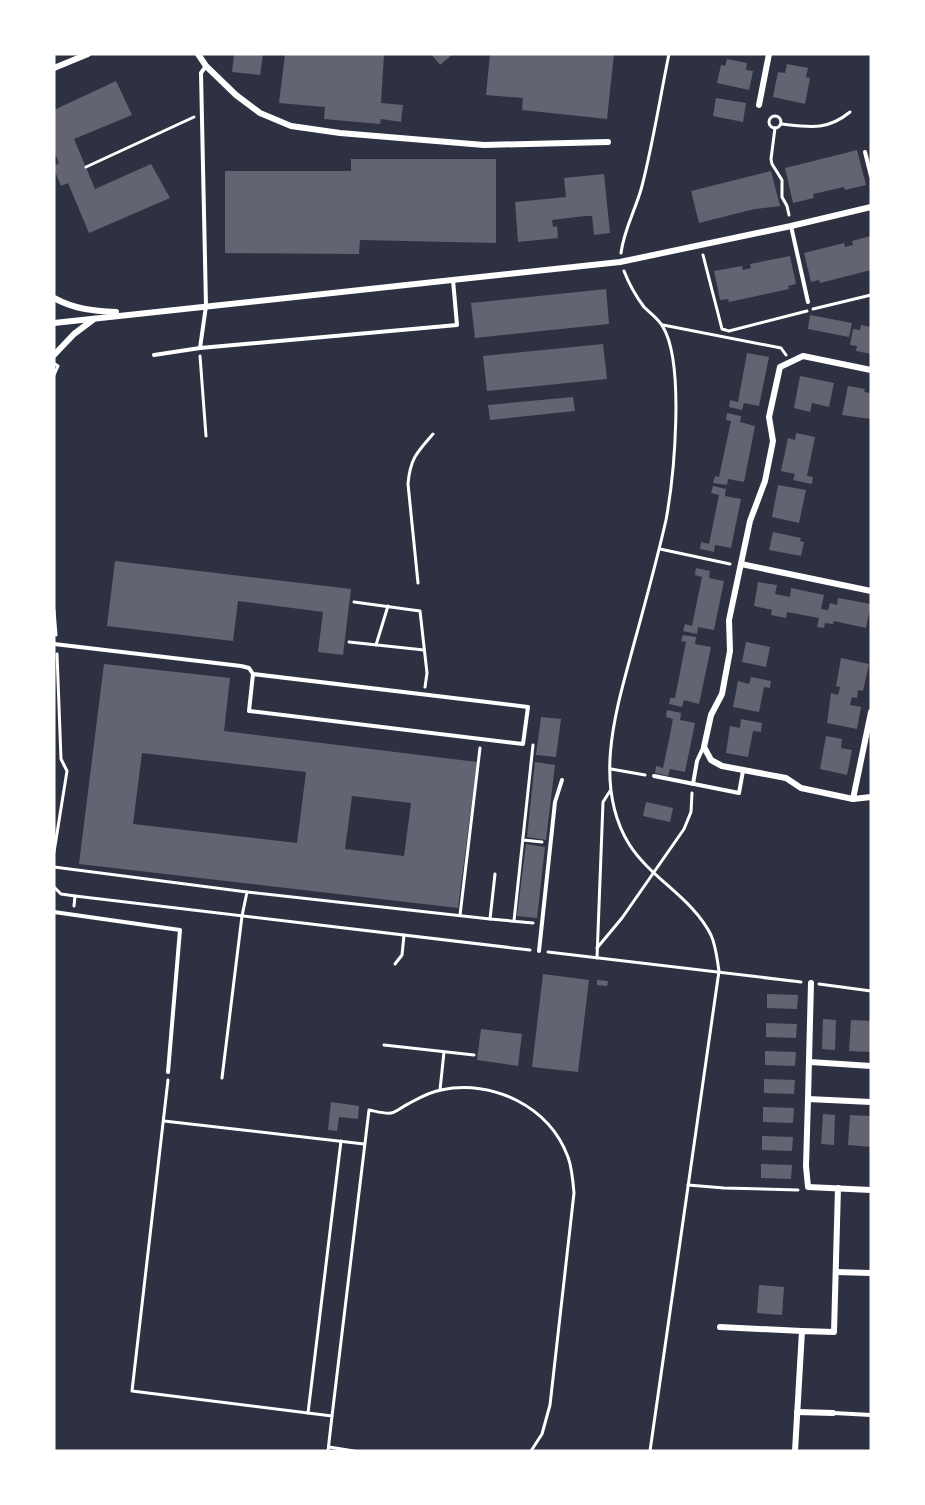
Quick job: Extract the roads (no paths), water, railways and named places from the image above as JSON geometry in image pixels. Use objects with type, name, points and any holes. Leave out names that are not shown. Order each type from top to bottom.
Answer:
[{"type":"street","points":[[54,68],[88,54]]},
{"type":"street","points":[[198,54],[236,95],[260,113],[291,126],[340,133],[484,145],[608,142]]},
{"type":"street","points":[[759,105],[770,54]]},
{"type":"street","points":[[54,323],[620,262],[871,207]]},
{"type":"street","points":[[54,298],[69,307],[96,312],[131,313]]},
{"type":"street","points":[[54,355],[74,334],[94,318]]},
{"type":"street","points":[[871,370],[803,356],[780,367],[769,417],[773,441],[765,481],[750,521],[729,620],[730,651],[722,694],[711,715],[704,747],[711,760],[723,766],[786,778],[801,788],[853,799],[871,797]]},
{"type":"street","points":[[741,565],[871,591]]},
{"type":"street","points":[[853,799],[871,712]]},
{"type":"street","points":[[811,983],[806,1166],[808,1187],[871,1190]]},
{"type":"street","points":[[810,1062],[871,1066]]},
{"type":"street","points":[[808,1099],[871,1102]]},
{"type":"street","points":[[720,1327],[834,1332],[838,1188]]},
{"type":"street","points":[[836,1272],[871,1273]]},
{"type":"street","points":[[795,1451],[802,1331]]},
{"type":"street","points":[[797,1412],[833,1413]]},
{"type":"lane","points":[[200,348],[206,306],[201,73],[207,66]]},
{"type":"lane","points":[[865,152],[871,176]]},
{"type":"lane","points":[[791,226],[808,302]]},
{"type":"lane","points":[[154,355],[200,348],[457,325],[453,280]]},
{"type":"lane","points":[[55,645],[249,668],[253,674],[249,711],[523,744],[528,707],[253,674]]},
{"type":"lane","points":[[693,784],[697,761],[704,747]]},
{"type":"lane","points":[[654,776],[739,793],[743,770]]},
{"type":"lane","points":[[539,951],[555,802],[562,780]]},
{"type":"lane","points":[[54,912],[180,930],[168,1072]]},
{"type":"lane","points":[[833,1413],[871,1415]]}]
